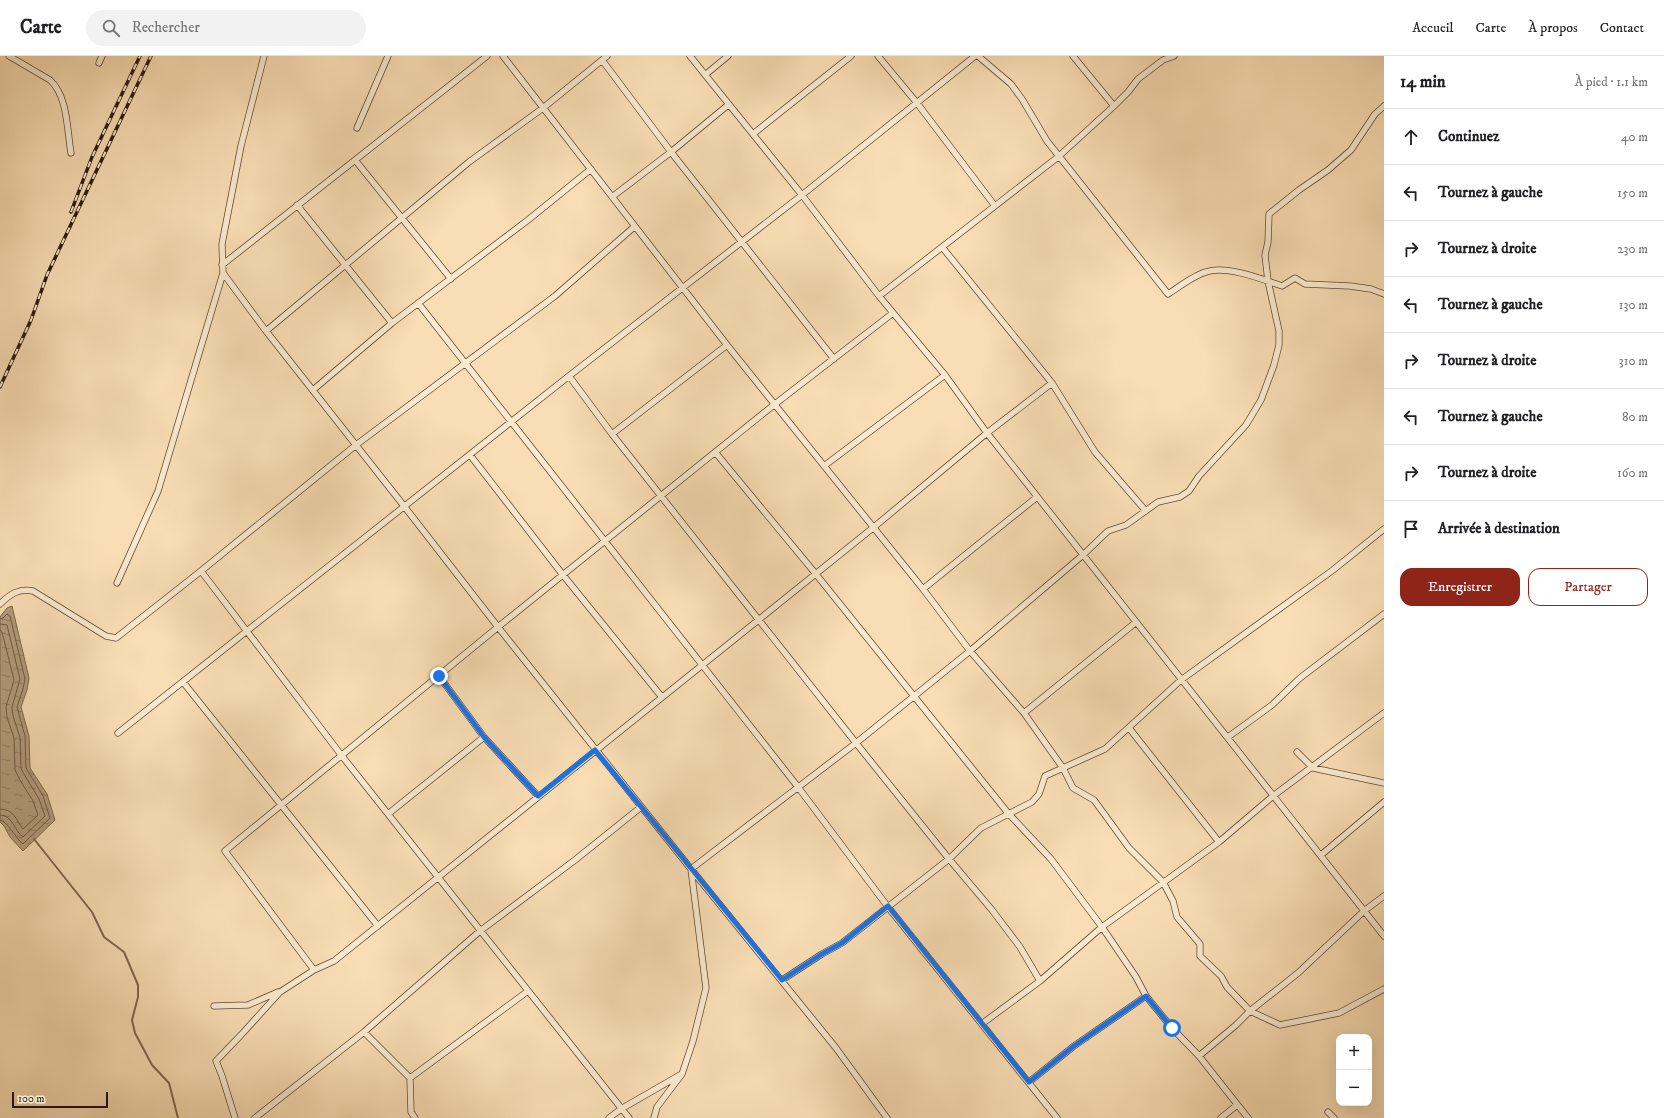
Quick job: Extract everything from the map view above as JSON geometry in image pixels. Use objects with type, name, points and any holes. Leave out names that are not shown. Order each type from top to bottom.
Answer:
[{"type":"street","points":[[9,56],[50,80],[55,85],[63,101],[71,153]]},
{"type":"street","points":[[99,63],[102,56]]},
{"type":"street","points":[[117,583],[158,491],[223,273],[222,244],[241,146],[264,56]]},
{"type":"street","points":[[357,128],[388,56]]},
{"type":"street","points":[[222,265],[487,56]]},
{"type":"street","points":[[503,56],[634,227],[683,287],[727,345],[874,526],[970,651],[1024,713],[1063,768],[1073,788],[1094,800],[1129,848],[1163,882],[1173,901],[1177,917],[1200,944],[1200,956],[1221,976],[1227,986],[1250,1011],[1280,1025],[1339,1013],[1384,989]]},
{"type":"street","points":[[266,331],[469,162],[543,108],[607,56]]},
{"type":"street","points":[[690,56],[728,105],[754,134],[879,296],[945,375],[987,433],[1135,623],[1228,737],[1384,936]]},
{"type":"street","points":[[705,74],[728,56]]},
{"type":"street","points":[[754,134],[851,56]]},
{"type":"street","points":[[878,56],[917,103],[995,206]]},
{"type":"street","points":[[118,733],[569,376],[802,195],[975,56]]},
{"type":"street","points":[[978,56],[1011,84],[1058,157],[1168,294],[1205,272],[1218,270],[1230,271],[1282,286],[1295,278],[1305,284],[1350,286],[1371,289],[1384,294]]},
{"type":"street","points":[[1073,56],[1114,106]]},
{"type":"street","points":[[879,296],[1058,157],[1114,106],[1138,79],[1163,60],[1174,56]]},
{"type":"street","points":[[602,60],[671,152],[834,358]]},
{"type":"street","points":[[612,197],[671,152],[728,105]]},
{"type":"street","points":[[691,869],[856,743],[970,651],[1083,555],[1108,531],[1126,525],[1158,502],[1180,497],[1189,491],[1199,476],[1246,425],[1261,400],[1274,365],[1279,345],[1278,320],[1268,281],[1265,255],[1268,242],[1269,214],[1299,190],[1328,170],[1351,150],[1375,114],[1384,106]]},
{"type":"street","points":[[355,160],[451,279]]},
{"type":"street","points":[[313,390],[392,323],[528,220],[591,169]]},
{"type":"street","points":[[297,206],[392,323]]},
{"type":"street","points":[[0,604],[13,593],[25,590],[33,591],[106,636],[116,638],[356,445],[555,296],[634,227]]},
{"type":"street","points":[[942,247],[1052,383],[1095,452],[1145,510]]},
{"type":"street","points":[[223,273],[266,331],[595,750],[836,1048],[887,1118]]},
{"type":"street","points":[[418,303],[798,788],[888,906],[983,1023],[1057,1118]]},
{"type":"street","points":[[314,970],[225,851],[280,804],[342,756],[498,627],[715,452],[893,313]]},
{"type":"street","points":[[612,434],[727,345]]},
{"type":"street","points":[[824,466],[945,375]]},
{"type":"street","points":[[569,376],[612,434],[662,495],[856,743],[992,910],[1020,947],[1040,981]]},
{"type":"street","points":[[214,1006],[248,1004],[280,992],[314,970],[334,961],[661,696],[874,526],[987,433],[1052,383]]},
{"type":"street","points":[[715,452],[815,573],[913,697],[1008,813],[1051,859],[1102,927],[1136,977],[1146,996],[1172,1028],[1199,1056],[1248,1118]]},
{"type":"street","points":[[470,455],[563,575],[661,696]]},
{"type":"street","points":[[923,589],[1037,497]]},
{"type":"street","points":[[782,980],[842,943],[949,859],[981,828],[1032,802],[1039,794],[1046,776],[1105,749],[1181,680],[1333,570],[1384,529]]},
{"type":"street","points":[[201,571],[342,756],[629,1118]]},
{"type":"street","points":[[1228,737],[1272,705],[1300,678],[1384,614]]},
{"type":"street","points":[[1024,713],[1135,623]]},
{"type":"street","points":[[439,676],[484,737],[538,796]]},
{"type":"street","points":[[184,682],[378,926]]},
{"type":"street","points":[[983,1023],[1040,981],[1102,927],[1219,842],[1273,796],[1384,713]]},
{"type":"street","points":[[1129,728],[1219,842]]},
{"type":"street","points":[[388,814],[484,737]]},
{"type":"street","points":[[1297,752],[1312,768],[1384,783]]},
{"type":"street","points":[[1321,855],[1384,802]]},
{"type":"street","points":[[255,1118],[364,1032],[480,931],[575,860],[641,807]]},
{"type":"street","points":[[654,1118],[657,1107],[682,1074],[693,1041],[706,988],[691,869]]},
{"type":"street","points":[[1199,1056],[1236,1025],[1250,1011],[1298,972],[1364,911],[1384,896]]},
{"type":"street","points":[[410,1078],[528,991]]},
{"type":"street","points":[[235,1118],[216,1061],[280,992]]},
{"type":"street","points":[[1029,1082],[1074,1046],[1146,996]]},
{"type":"street","points":[[364,1032],[410,1078],[411,1112],[415,1118]]},
{"type":"street","points":[[609,1118],[621,1109],[682,1074]]},
{"type":"street","points":[[1221,1118],[1237,1105]]},
{"type":"street","points":[[1328,1112],[1334,1118]]},
{"type":"water","points":[[12,606],[29,678],[27,690],[21,707],[29,736],[30,768],[47,794],[55,820],[23,851],[10,837],[0,822],[0,617],[7,608]]},
{"type":"waterway","points":[[34,839],[92,912],[104,937],[124,952],[138,985],[138,997],[132,1020],[135,1033],[152,1065],[169,1083],[178,1118]]},
{"type":"railway","points":[[71,212],[92,157],[140,56]]},
{"type":"railway","points":[[0,387],[31,320],[47,275],[151,56]]},
{"type":"route","points":[[439,676],[484,737],[538,796],[595,750],[782,980],[842,943],[888,906],[1029,1082],[1074,1046],[1146,996],[1172,1028]]}]
